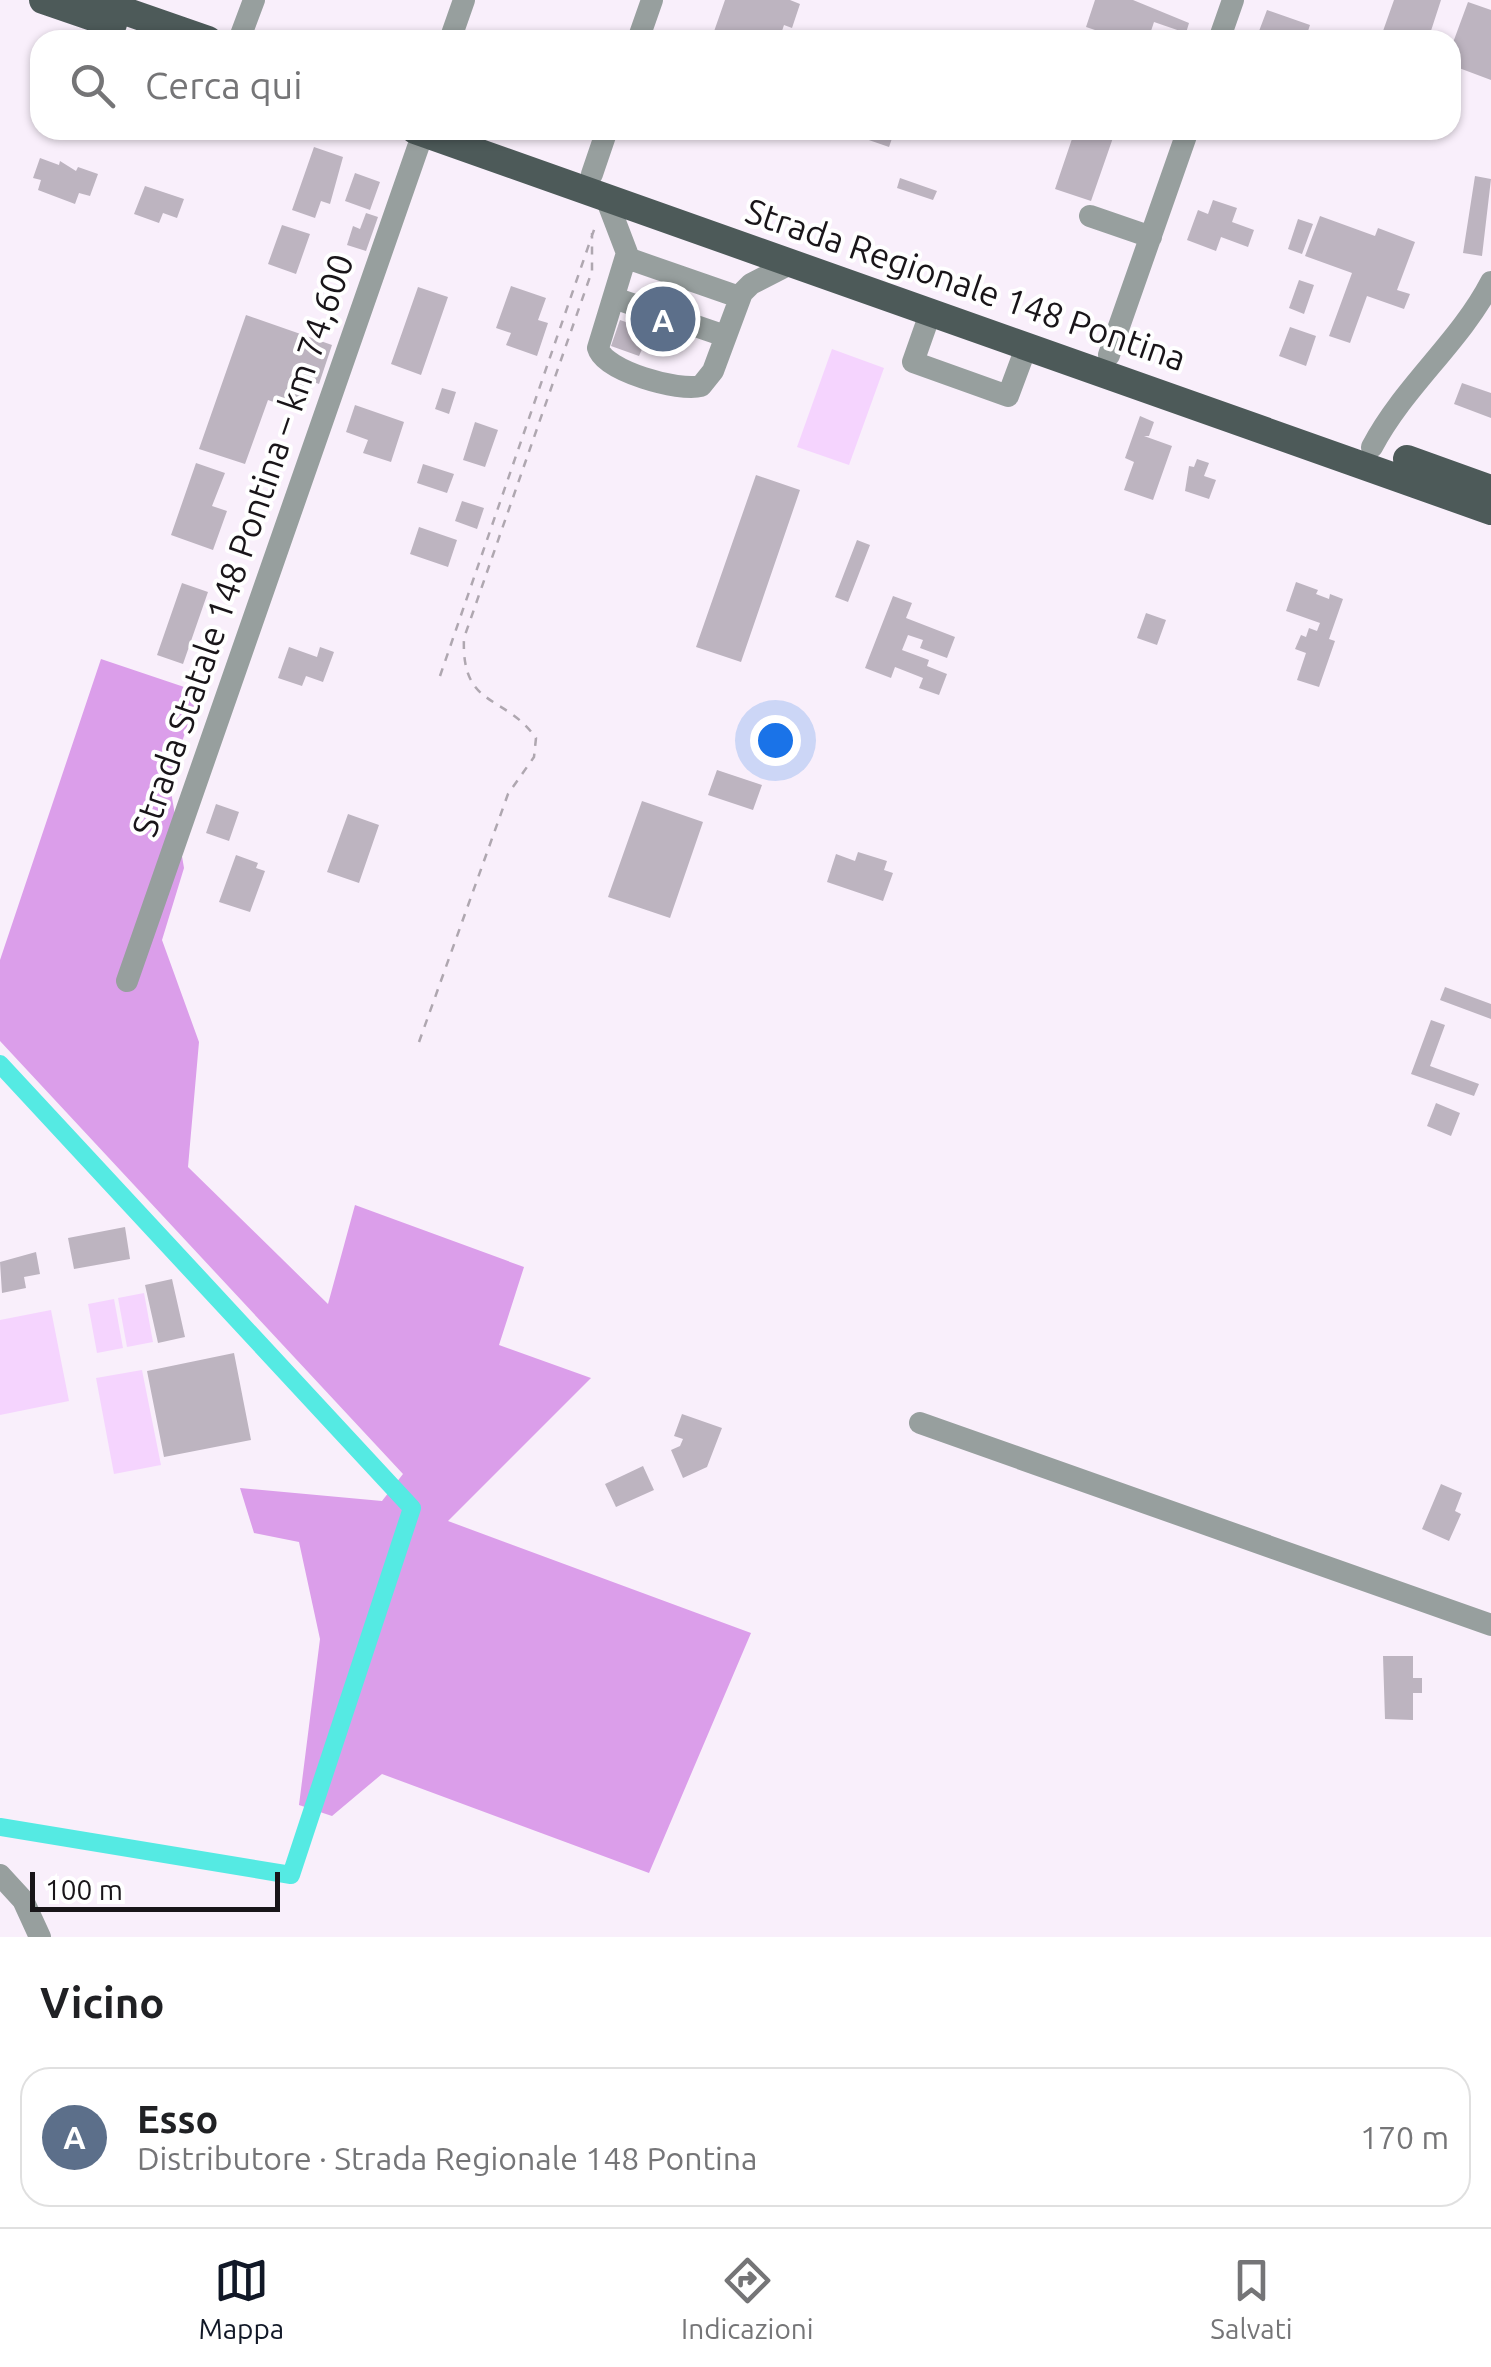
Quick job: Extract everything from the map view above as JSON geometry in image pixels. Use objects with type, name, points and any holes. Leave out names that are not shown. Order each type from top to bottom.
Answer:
[{"type":"main road","points":[[43,0],[128,30]]},
{"type":"main road","points":[[109,3],[181,30]]},
{"type":"main road","name":"Strada Regionale 148 Pontina","points":[[448,140],[1109,354],[1491,489]]},
{"type":"main road","name":"Strada Regionale 148 Pontina","points":[[490,140],[794,262],[1491,511]]},
{"type":"street","points":[[244,30],[254,0]]},
{"type":"street","points":[[454,30],[464,0]]},
{"type":"street","points":[[642,30],[652,0]]},
{"type":"street","points":[[1222,30],[1233,0]]},
{"type":"street","name":"Strada Statale 148 Pontina – km 74,600","points":[[126,981],[416,140]]},
{"type":"street","points":[[606,140],[599,186],[626,242],[626,258],[598,348],[604,361],[673,386],[696,388],[710,377],[739,297],[751,284],[794,262]]},
{"type":"street","points":[[1109,354],[1185,140]]},
{"type":"street","points":[[1090,216],[1151,238]]},
{"type":"street","points":[[626,258],[739,297]]},
{"type":"street","points":[[1372,447],[1403,397],[1491,282]]},
{"type":"street","points":[[614,298],[725,336]]},
{"type":"street","points":[[931,311],[912,362],[1008,396],[1026,346]]},
{"type":"street","points":[[920,1423],[1491,1625]]},
{"type":"street","points":[[0,1875],[24,1900],[40,1937]]},
{"type":"path","points":[[420,1042],[508,794],[534,756],[536,738],[527,726],[469,682],[463,659],[464,638],[592,271],[592,233],[599,186]]},
{"type":"path","points":[[440,676],[592,233]]},
{"type":"shaded area","points":[[832,349],[884,368],[849,465],[797,447]]},
{"type":"shaded area","points":[[101,659],[199,692],[169,780],[184,868],[162,940],[199,1042],[188,1167],[328,1304],[355,1205],[524,1267],[499,1345],[591,1378],[448,1521],[751,1633],[649,1873],[382,1774],[332,1816],[299,1805],[320,1639],[299,1542],[254,1533],[240,1488],[382,1501],[403,1474],[0,1041],[0,960]]},
{"type":"shaded area","points":[[144,1293],[153,1342],[127,1347],[118,1298]]},
{"type":"shaded area","points":[[114,1299],[123,1348],[97,1353],[88,1304]]},
{"type":"shaded area","points":[[51,1310],[69,1401],[0,1415],[0,1320]]},
{"type":"shaded area","points":[[142,1370],[161,1465],[114,1474],[96,1378]]},
{"type":"building","points":[[725,0],[790,0],[800,4],[792,28],[784,25],[782,30],[714,30]]},
{"type":"building","points":[[1095,0],[1133,0],[1189,23],[1187,30],[1154,22],[1151,30],[1086,27]]},
{"type":"building","points":[[1394,0],[1441,0],[1431,30],[1383,30]]},
{"type":"building","points":[[1468,2],[1491,10],[1491,80],[1461,69],[1461,30],[1458,30]]},
{"type":"building","points":[[1267,10],[1310,25],[1308,30],[1259,30]]},
{"type":"building","points":[[869,140],[891,140],[889,147]]},
{"type":"building","points":[[1072,140],[1112,140],[1091,201],[1055,189]]},
{"type":"building","points":[[314,147],[343,157],[330,204],[321,201],[315,218],[292,210]]},
{"type":"building","points":[[40,158],[98,174],[90,196],[79,193],[75,204],[38,190],[41,180],[33,178]]},
{"type":"building","points":[[355,173],[380,182],[370,210],[345,201]]},
{"type":"building","points":[[1475,176],[1491,179],[1482,256],[1463,253]]},
{"type":"building","points":[[900,178],[937,191],[933,200],[897,188]]},
{"type":"building","points":[[145,186],[184,199],[177,218],[163,213],[159,223],[134,214]]},
{"type":"building","points":[[1213,200],[1237,208],[1232,222],[1254,230],[1248,247],[1221,237],[1216,251],[1187,240],[1198,210],[1208,214]]},
{"type":"building","points":[[366,213],[378,217],[366,251],[347,245],[353,226],[360,229]]},
{"type":"building","points":[[1320,216],[1375,236],[1378,228],[1415,242],[1397,290],[1410,294],[1404,309],[1367,296],[1350,343],[1329,336],[1352,273],[1305,256]]},
{"type":"building","points":[[1298,219],[1313,224],[1302,254],[1288,249]]},
{"type":"building","points":[[282,225],[310,234],[296,274],[268,264]]},
{"type":"building","points":[[1299,280],[1314,285],[1304,314],[1289,308]]},
{"type":"building","points":[[511,286],[546,298],[538,320],[548,323],[537,356],[506,345],[511,333],[496,328]]},
{"type":"building","points":[[418,287],[448,297],[421,375],[391,364]]},
{"type":"building","points":[[659,302],[678,309],[665,355],[643,347],[639,356],[611,346],[620,320],[649,330]]},
{"type":"building","points":[[246,315],[332,345],[319,384],[306,379],[296,410],[268,400],[245,464],[199,449]]},
{"type":"building","points":[[1290,327],[1316,336],[1306,366],[1279,356]]},
{"type":"building","points":[[1462,383],[1491,393],[1491,418],[1454,404]]},
{"type":"building","points":[[442,388],[456,392],[449,414],[435,409]]},
{"type":"building","points":[[355,405],[404,422],[391,462],[363,453],[368,440],[346,432]]},
{"type":"building","points":[[1140,416],[1154,422],[1149,436],[1144,436],[1172,446],[1153,500],[1124,490],[1134,462],[1125,458]]},
{"type":"building","points":[[475,422],[498,430],[485,467],[463,460]]},
{"type":"building","points":[[1197,459],[1209,463],[1204,476],[1216,480],[1209,499],[1185,491],[1189,466],[1194,467]]},
{"type":"building","points":[[196,463],[225,473],[212,506],[227,511],[213,550],[171,535]]},
{"type":"building","points":[[423,464],[454,474],[447,493],[417,483]]},
{"type":"building","points":[[756,475],[800,490],[741,662],[696,647]]},
{"type":"building","points":[[462,501],[484,508],[477,529],[455,521]]},
{"type":"building","points":[[419,527],[457,540],[448,567],[410,554]]},
{"type":"building","points":[[857,540],[870,545],[848,602],[835,597]]},
{"type":"building","points":[[1296,582],[1329,599],[1330,594],[1343,599],[1329,639],[1335,641],[1319,687],[1297,680],[1306,653],[1295,649],[1301,635],[1306,637],[1309,628],[1317,631],[1320,623],[1286,611]]},
{"type":"building","points":[[182,583],[208,592],[183,664],[157,655]]},
{"type":"building","points":[[893,596],[912,603],[906,618],[955,637],[947,658],[920,648],[923,640],[908,635],[902,650],[929,660],[927,666],[947,674],[939,695],[919,688],[923,678],[895,667],[891,678],[865,668]]},
{"type":"building","points":[[1146,613],[1166,620],[1157,645],[1137,638]]},
{"type":"building","points":[[289,647],[317,657],[320,647],[334,652],[323,682],[306,676],[302,686],[278,678]]},
{"type":"building","points":[[717,770],[762,785],[753,810],[708,795]]},
{"type":"building","points":[[642,801],[703,822],[670,918],[608,897]]},
{"type":"building","points":[[216,804],[239,812],[229,841],[206,833]]},
{"type":"building","points":[[348,814],[379,825],[359,883],[327,872]]},
{"type":"building","points":[[858,852],[887,861],[884,870],[893,873],[883,901],[827,882],[836,854],[855,861]]},
{"type":"building","points":[[236,855],[258,863],[256,868],[265,871],[250,912],[219,902]]},
{"type":"building","points":[[1445,987],[1491,1004],[1491,1019],[1440,1000]]},
{"type":"building","points":[[1431,1020],[1445,1025],[1430,1066],[1479,1084],[1474,1096],[1411,1074]]},
{"type":"building","points":[[1436,1103],[1460,1113],[1451,1136],[1427,1126]]},
{"type":"building","points":[[125,1227],[130,1259],[74,1269],[68,1238]]},
{"type":"building","points":[[36,1252],[40,1274],[24,1277],[26,1288],[2,1293],[0,1262]]},
{"type":"building","points":[[172,1279],[185,1337],[158,1343],[145,1285]]},
{"type":"building","points":[[234,1353],[251,1440],[164,1457],[147,1371]]},
{"type":"building","points":[[682,1414],[722,1428],[707,1467],[683,1478],[671,1450],[680,1446],[683,1439],[674,1436]]},
{"type":"building","points":[[643,1466],[654,1490],[616,1507],[605,1484]]},
{"type":"building","points":[[1441,1484],[1462,1493],[1455,1511],[1461,1514],[1449,1541],[1422,1529]]},
{"type":"building","points":[[1383,1656],[1413,1656],[1413,1678],[1422,1678],[1422,1693],[1413,1693],[1413,1720],[1385,1719]]},
{"type":"waterway","points":[[0,1064],[412,1508],[291,1875],[0,1827]]},
{"type":"place","name":"Esso","points":[[663,319]]}]
